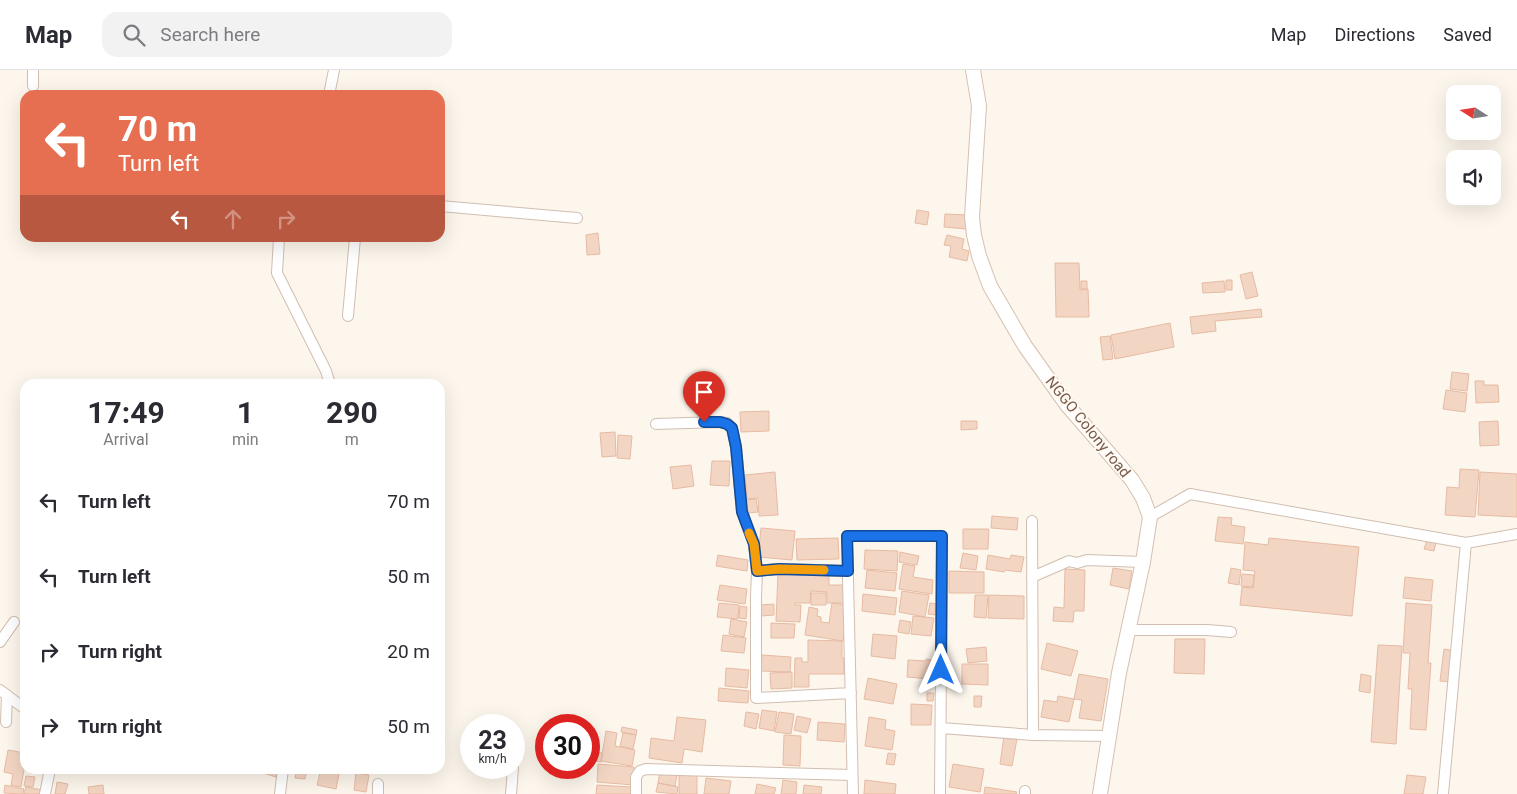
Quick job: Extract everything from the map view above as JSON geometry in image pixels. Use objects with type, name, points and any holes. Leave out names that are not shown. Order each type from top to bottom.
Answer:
[{"type":"street","points":[[33,70],[33,86]]},
{"type":"street","points":[[330,90],[334,70]]},
{"type":"street","name":"NGGO Colony road","points":[[973,70],[979,106],[972,217],[979,256],[990,286],[1026,346],[1066,405],[1132,480],[1143,498],[1150,517]]},
{"type":"street","points":[[445,206],[577,218]]},
{"type":"street","points":[[279,242],[277,273],[328,379]]},
{"type":"street","points":[[348,316],[356,242]]},
{"type":"street","points":[[656,424],[720,422],[732,428],[736,447],[742,512],[754,544],[757,571],[756,698],[850,693]]},
{"type":"street","points":[[1100,794],[1108,736],[1127,630],[1143,562],[1150,517],[1190,494],[1466,543],[1517,534]]},
{"type":"street","points":[[1032,521],[1033,735]]},
{"type":"street","points":[[853,794],[847,536],[942,536],[940,794]]},
{"type":"street","points":[[1443,794],[1466,543]]},
{"type":"street","points":[[1032,577],[1069,561],[1077,563],[1086,560],[1143,562]]},
{"type":"street","points":[[757,571],[779,569],[848,571]]},
{"type":"street","points":[[0,642],[14,622]]},
{"type":"street","points":[[1127,630],[1207,630],[1231,632]]},
{"type":"street","points":[[3,692],[20,705]]},
{"type":"street","points":[[3,692],[6,722]]},
{"type":"street","points":[[941,728],[1033,735],[1108,736]]},
{"type":"street","points":[[636,794],[636,777],[640,771],[646,769],[852,775]]},
{"type":"street","points":[[45,794],[49,774]]},
{"type":"street","points":[[280,794],[282,774]]},
{"type":"street","points":[[511,794],[512,779]]},
{"type":"building","points":[[917,210],[929,212],[927,225],[915,223]]},
{"type":"building","points":[[945,214],[967,215],[966,229],[944,227]]},
{"type":"building","points":[[598,233],[600,254],[587,255],[586,235]]},
{"type":"building","points":[[947,235],[964,239],[962,249],[969,251],[967,261],[949,257],[951,246],[944,245]]},
{"type":"building","points":[[1055,263],[1079,263],[1080,290],[1088,289],[1089,317],[1056,317]]},
{"type":"building","points":[[1252,272],[1258,296],[1246,299],[1240,275]]},
{"type":"building","points":[[1226,280],[1232,280],[1232,290],[1226,290]]},
{"type":"building","points":[[1081,281],[1087,281],[1087,289],[1081,289]]},
{"type":"building","points":[[1224,281],[1225,292],[1203,293],[1202,283]]},
{"type":"building","points":[[1261,309],[1262,317],[1215,321],[1216,331],[1192,334],[1190,317]]},
{"type":"building","points":[[1170,323],[1174,347],[1115,359],[1111,335]]},
{"type":"building","points":[[1110,336],[1113,359],[1103,360],[1100,337]]},
{"type":"building","points":[[1452,372],[1469,374],[1467,391],[1450,389]]},
{"type":"building","points":[[1475,381],[1484,381],[1484,385],[1498,385],[1499,402],[1476,403]]},
{"type":"building","points":[[1446,390],[1467,393],[1465,412],[1443,409]]},
{"type":"building","points":[[769,411],[769,431],[741,432],[740,412]]},
{"type":"building","points":[[961,421],[977,421],[977,429],[961,430]]},
{"type":"building","points":[[1498,421],[1499,445],[1480,446],[1479,422]]},
{"type":"building","points":[[615,432],[616,456],[602,457],[600,433]]},
{"type":"building","points":[[618,435],[632,436],[630,459],[617,458]]},
{"type":"building","points":[[712,461],[730,461],[729,486],[710,485]]},
{"type":"building","points":[[691,465],[694,486],[673,489],[670,467]]},
{"type":"building","points":[[1460,469],[1479,470],[1475,517],[1445,515],[1447,487],[1459,488]]},
{"type":"building","points":[[775,472],[778,515],[759,516],[758,498],[747,499],[745,475]]},
{"type":"building","points":[[1480,472],[1517,474],[1517,517],[1478,515]]},
{"type":"building","points":[[756,499],[758,512],[748,513],[746,500]]},
{"type":"building","points":[[992,516],[1018,518],[1017,530],[991,528]]},
{"type":"building","points":[[1218,517],[1232,518],[1231,525],[1245,527],[1243,544],[1215,541]]},
{"type":"building","points":[[761,528],[795,531],[792,560],[758,557]]},
{"type":"building","points":[[963,529],[989,529],[988,549],[963,549]]},
{"type":"building","points":[[838,538],[839,559],[797,560],[796,539]]},
{"type":"building","points":[[1269,538],[1359,547],[1352,616],[1240,605],[1242,587],[1253,588],[1255,571],[1243,570],[1245,542],[1268,545]]},
{"type":"building","points":[[1427,540],[1436,542],[1434,551],[1424,549]]},
{"type":"building","points":[[865,550],[898,551],[897,571],[864,569]]},
{"type":"building","points":[[900,552],[919,556],[917,565],[899,562]]},
{"type":"building","points":[[963,553],[978,556],[976,570],[960,568]]},
{"type":"building","points":[[718,555],[748,560],[747,571],[716,566]]},
{"type":"building","points":[[988,555],[1010,559],[1011,555],[1024,557],[1021,572],[986,569]]},
{"type":"building","points":[[903,564],[915,566],[913,577],[933,580],[932,594],[899,589]]},
{"type":"building","points":[[1113,568],[1132,571],[1129,589],[1110,585]]},
{"type":"building","points":[[1231,568],[1241,570],[1239,585],[1228,583]]},
{"type":"building","points":[[1065,569],[1085,570],[1084,611],[1074,611],[1073,622],[1053,621],[1054,607],[1064,608]]},
{"type":"building","points":[[867,570],[897,573],[895,591],[865,588]]},
{"type":"building","points":[[949,571],[984,572],[984,593],[949,593]]},
{"type":"building","points":[[778,573],[829,575],[829,585],[844,585],[844,603],[827,603],[827,592],[811,591],[810,603],[795,603],[795,605],[801,605],[800,622],[776,621]]},
{"type":"building","points":[[1242,574],[1254,575],[1253,587],[1241,586]]},
{"type":"building","points":[[1405,577],[1433,580],[1431,601],[1403,598]]},
{"type":"building","points":[[720,585],[747,589],[745,604],[717,600]]},
{"type":"building","points":[[902,591],[929,595],[925,617],[899,612]]},
{"type":"building","points":[[811,593],[826,593],[826,605],[811,605]]},
{"type":"building","points":[[863,594],[897,598],[895,615],[862,611]]},
{"type":"building","points":[[975,595],[988,595],[986,618],[974,617]]},
{"type":"building","points":[[989,595],[1024,596],[1024,619],[988,618]]},
{"type":"building","points":[[719,603],[739,605],[738,619],[717,617]]},
{"type":"building","points":[[832,603],[847,605],[843,641],[805,635],[809,607],[818,609],[817,616],[821,617],[821,622],[829,623]]},
{"type":"building","points":[[930,603],[937,604],[935,615],[928,614]]},
{"type":"building","points":[[1406,603],[1432,605],[1428,663],[1431,663],[1426,730],[1410,729],[1412,689],[1408,689],[1410,653],[1403,653]]},
{"type":"building","points":[[774,604],[774,615],[761,616],[760,605]]},
{"type":"building","points":[[740,606],[747,607],[746,619],[739,618]]},
{"type":"building","points":[[913,616],[934,618],[931,636],[911,634]]},
{"type":"building","points":[[731,619],[747,622],[744,637],[729,634]]},
{"type":"building","points":[[900,620],[911,622],[909,634],[898,632]]},
{"type":"building","points":[[771,623],[795,624],[794,638],[771,638]]},
{"type":"building","points":[[873,634],[897,636],[895,659],[871,656]]},
{"type":"building","points":[[723,635],[746,638],[744,653],[721,651]]},
{"type":"building","points":[[1175,639],[1205,639],[1204,674],[1174,673]]},
{"type":"building","points":[[808,640],[842,641],[844,674],[809,674],[809,687],[794,687],[795,658],[802,658],[802,662],[808,662]]},
{"type":"building","points":[[1047,643],[1078,651],[1071,676],[1041,669]]},
{"type":"building","points":[[1378,645],[1402,646],[1396,744],[1371,742]]},
{"type":"building","points":[[986,647],[987,661],[968,663],[966,649]]},
{"type":"building","points":[[1444,649],[1455,651],[1451,682],[1440,681]]},
{"type":"building","points":[[762,655],[791,657],[790,672],[761,671]]},
{"type":"building","points":[[926,659],[931,660],[930,679],[907,677],[908,660],[926,661]]},
{"type":"building","points":[[962,664],[988,664],[988,685],[962,684]]},
{"type":"building","points":[[726,668],[749,670],[747,688],[725,686]]},
{"type":"building","points":[[792,672],[792,688],[771,689],[770,673]]},
{"type":"building","points":[[1079,674],[1108,679],[1101,721],[1079,718],[1082,700],[1074,699]]},
{"type":"building","points":[[1361,674],[1371,676],[1370,693],[1359,691]]},
{"type":"building","points":[[868,678],[897,684],[893,704],[864,699]]},
{"type":"building","points":[[719,688],[749,691],[748,703],[718,701]]},
{"type":"building","points":[[927,693],[934,693],[933,701],[927,701]]},
{"type":"building","points":[[974,696],[982,696],[981,707],[974,707]]},
{"type":"building","points":[[1058,696],[1074,699],[1069,722],[1041,717],[1044,700],[1057,702]]},
{"type":"building","points":[[911,704],[932,705],[931,725],[911,725]]},
{"type":"building","points":[[762,710],[777,712],[774,731],[759,728]]},
{"type":"building","points":[[746,712],[759,714],[756,729],[744,726]]},
{"type":"building","points":[[779,712],[794,714],[791,734],[775,732]]},
{"type":"building","points":[[797,716],[811,719],[807,733],[794,730]]},
{"type":"building","points":[[677,717],[706,720],[702,752],[684,749],[682,763],[649,758],[651,738],[674,741]]},
{"type":"building","points":[[869,717],[886,720],[885,729],[895,731],[892,750],[865,746]]},
{"type":"building","points":[[818,722],[845,724],[844,742],[817,740]]},
{"type":"building","points":[[622,727],[637,730],[636,735],[621,732]]},
{"type":"building","points":[[606,731],[617,733],[615,746],[635,750],[632,766],[601,761]]},
{"type":"building","points":[[623,733],[636,735],[633,749],[620,746]]},
{"type":"building","points":[[784,735],[801,736],[800,766],[783,765]]},
{"type":"building","points":[[1004,736],[1017,739],[1012,766],[1000,764]]},
{"type":"building","points":[[8,750],[20,752],[20,774],[23,774],[21,787],[11,785],[13,774],[4,772]]},
{"type":"building","points":[[888,753],[896,754],[894,765],[886,764]]},
{"type":"building","points":[[600,764],[634,767],[633,785],[597,782],[597,779],[600,779]]},
{"type":"building","points":[[953,764],[984,769],[980,792],[949,787]]},
{"type":"building","points":[[660,772],[677,775],[675,786],[658,783]]},
{"type":"building","points":[[296,774],[306,774],[305,779],[295,778]]},
{"type":"building","points":[[320,774],[339,774],[336,789],[317,785]]},
{"type":"building","points":[[356,774],[369,775],[366,792],[354,790]]},
{"type":"building","points":[[679,774],[697,774],[697,794],[679,794]]},
{"type":"building","points":[[1407,775],[1426,777],[1423,794],[1404,794]]},
{"type":"building","points":[[26,776],[35,777],[33,787],[24,786]]},
{"type":"building","points":[[706,778],[731,781],[729,794],[704,794]]},
{"type":"building","points":[[783,780],[797,782],[796,794],[781,794]]},
{"type":"building","points":[[865,780],[896,784],[895,794],[864,794]]},
{"type":"building","points":[[57,782],[68,784],[65,794],[55,794]]},
{"type":"building","points":[[658,783],[678,787],[677,794],[656,792]]},
{"type":"building","points":[[757,784],[776,788],[774,794],[755,794]]},
{"type":"building","points":[[5,785],[24,789],[23,794],[4,793]]},
{"type":"building","points":[[103,785],[104,794],[89,794],[88,787]]},
{"type":"building","points":[[597,785],[631,787],[631,794],[596,794]]},
{"type":"building","points":[[804,785],[822,787],[821,794],[803,794]]},
{"type":"building","points":[[26,787],[43,790],[43,794],[24,794]]},
{"type":"building","points":[[985,787],[1017,792],[1016,794],[984,794]]},
{"type":"slow traffic","points":[[749,533],[754,544],[757,571],[779,569],[824,570]]},
{"type":"route","points":[[704,422],[720,422],[732,428],[736,447],[742,512],[754,544],[757,571],[779,569],[848,571],[847,536],[942,536],[941,670]]}]
